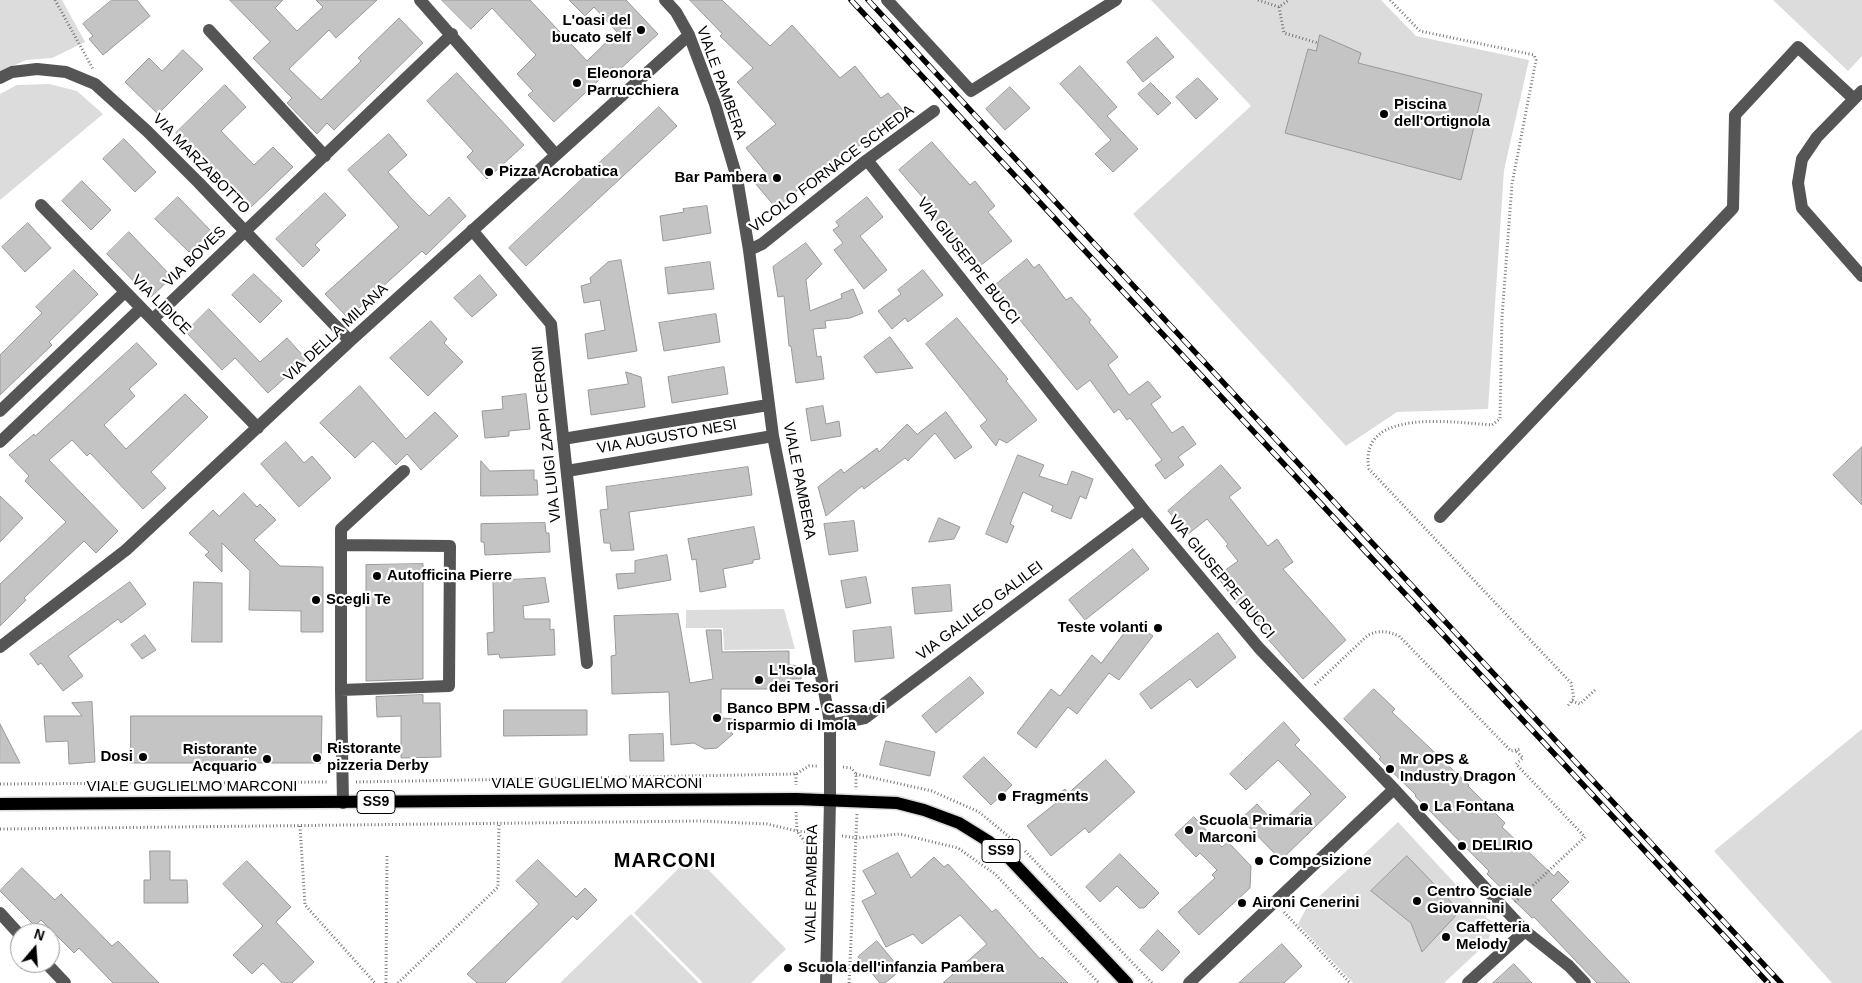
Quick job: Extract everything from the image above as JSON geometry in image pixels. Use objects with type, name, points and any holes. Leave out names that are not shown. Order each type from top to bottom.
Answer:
[{"type":"main road","name":"VIALE GUGLIELMO MARCONI","points":[[0,804],[830,800],[896,803],[959,823],[988,841],[1021,870],[1127,983]]},
{"type":"street","points":[[420,0],[452,34],[556,155]]},
{"type":"street","name":"VIALE PAMBERA","points":[[665,0],[676,12],[688,35],[715,104],[737,178],[749,250],[773,436],[830,725],[826,983]]},
{"type":"street","points":[[887,0],[971,91],[1116,0]]},
{"type":"street","points":[[209,30],[325,156]]},
{"type":"street","name":"VIA BOVES","points":[[153,319],[452,34]]},
{"type":"street","name":"VIA DELLA MILANA","points":[[0,647],[126,550],[350,341],[688,35]]},
{"type":"street","points":[[1440,517],[1733,208],[1735,115],[1798,48],[1858,95],[1817,137],[1802,158],[1798,183],[1802,208],[1862,276]]},
{"type":"street","name":"VIA MARZABOTTO","points":[[0,78],[12,72],[37,69],[66,72],[95,84],[147,131],[350,341]]},
{"type":"street","name":"VICOLO FORNACE SCHEDA","points":[[749,250],[762,244],[867,160],[934,111]]},
{"type":"street","name":"VIA GIUSEPPE BUCCI","points":[[867,160],[1143,509],[1259,648],[1394,789],[1525,931],[1569,966],[1585,983]]},
{"type":"street","name":"VIA LIDICE","points":[[41,205],[258,428]]},
{"type":"street","name":"VIA LUIGI ZAPPI CERONI","points":[[472,230],[551,324],[588,663]]},
{"type":"street","points":[[0,411],[125,292]]},
{"type":"street","points":[[0,442],[142,308]]},
{"type":"street","name":"VIA AUGUSTO NESI","points":[[563,439],[768,405]]},
{"type":"street","name":"VIA AUGUSTO NESI","points":[[567,471],[773,436]]},
{"type":"street","points":[[343,803],[344,782],[340,690],[341,529],[404,471]]},
{"type":"street","name":"VIA GALILEO GALILEI","points":[[830,725],[865,718],[1143,509]]},
{"type":"street","points":[[340,690],[449,686],[450,546],[341,545]]},
{"type":"street","points":[[1189,983],[1394,789]]},
{"type":"street","points":[[0,913],[10,924]]},
{"type":"street","points":[[1468,983],[1525,931]]},
{"type":"street","points":[[56,973],[65,983]]},
{"type":"path","points":[[54,0],[92,64],[95,84]]},
{"type":"path","points":[[1258,0],[1279,7]]},
{"type":"path","points":[[1279,7],[1289,0]]},
{"type":"path","points":[[1390,0],[1420,32],[1534,55],[1536,60],[1512,184],[1502,317],[1500,419],[1492,425],[1415,421],[1397,425],[1382,433],[1372,445],[1369,452],[1369,469],[1571,683],[1574,692],[1572,701],[1567,707]]},
{"type":"path","points":[[1279,7],[1284,33],[1318,43]]},
{"type":"path","points":[[1304,696],[1368,635],[1376,632],[1387,632],[1399,636],[1511,752],[1521,749]]},
{"type":"path","points":[[1572,701],[1580,704],[1596,689]]},
{"type":"path","points":[[1506,910],[1585,837],[1516,764],[1523,758],[1515,750]]},
{"type":"path","points":[[0,784],[344,782],[796,774]]},
{"type":"path","points":[[0,829],[719,822],[767,824],[797,831]]},
{"type":"path","points":[[398,983],[498,887],[499,823]]},
{"type":"path","points":[[300,826],[305,905],[375,983]]},
{"type":"path","points":[[849,983],[857,838],[900,834],[958,848],[995,874],[1099,983]]},
{"type":"path","points":[[386,983],[388,854]]},
{"type":"path","points":[[1274,902],[1350,983]]},
{"type":"shaded area","points":[[0,0],[62,0],[85,42],[52,58],[26,60],[0,72]]},
{"type":"shaded area","points":[[1151,0],[1381,0],[1416,36],[1529,60],[1504,170],[1488,409],[1397,412],[1346,446],[1133,214],[1251,106]]},
{"type":"shaded area","points":[[1773,0],[1862,0],[1862,56],[1848,71]]},
{"type":"shaded area","points":[[49,84],[77,91],[103,114],[0,200],[0,94],[17,85]]},
{"type":"shaded area","points":[[784,609],[795,649],[724,650],[723,628],[686,628],[686,610]]},
{"type":"shaded area","points":[[1862,729],[1862,983],[1832,983],[1714,851]]},
{"type":"shaded area","points":[[1398,822],[1487,918],[1493,922],[1488,942],[1444,983],[1353,983],[1298,924],[1306,909]]},
{"type":"shaded area","points":[[693,854],[786,949],[751,983],[703,983],[634,913]]},
{"type":"shaded area","points":[[631,914],[699,983],[560,983]]},
{"type":"building","points":[[112,0],[137,0],[150,16],[103,55],[89,39],[93,36],[83,24]]},
{"type":"building","points":[[230,0],[283,0],[275,8],[297,31],[323,7],[316,0],[377,0],[336,38],[329,30],[289,69],[321,100],[361,61],[358,58],[399,18],[423,43],[334,130],[327,123],[317,134],[287,103],[292,98],[253,58],[270,42]]},
{"type":"building","points":[[442,0],[530,0],[587,61],[617,32],[594,7],[585,16],[569,0],[626,0],[658,34],[617,72],[613,67],[554,122],[528,95],[533,91],[517,74],[536,55],[492,8],[471,29]]},
{"type":"building","points":[[690,0],[722,0],[770,46],[792,25],[840,78],[855,66],[881,98],[888,93],[903,110],[850,153],[847,149],[776,208],[755,183],[767,174],[746,148],[776,124],[737,82],[753,68],[720,36],[722,34]]},
{"type":"building","name":"Piscina dell'Ortignola","points":[[1320,35],[1361,53],[1358,63],[1482,94],[1461,180],[1285,133],[1308,49],[1316,51]]},
{"type":"building","points":[[1157,37],[1174,57],[1143,82],[1127,62]]},
{"type":"building","points":[[183,50],[203,69],[158,114],[125,82],[149,58],[162,71]]},
{"type":"building","points":[[1080,66],[1117,107],[1107,116],[1138,149],[1113,172],[1095,154],[1111,140],[1060,84]]},
{"type":"building","points":[[457,73],[524,145],[487,179],[467,157],[473,151],[427,101]]},
{"type":"building","points":[[1198,78],[1218,99],[1196,119],[1176,97]]},
{"type":"building","points":[[1151,83],[1171,103],[1158,115],[1138,94]]},
{"type":"building","points":[[225,85],[246,107],[221,131],[254,165],[273,147],[293,167],[249,209],[176,133]]},
{"type":"building","points":[[1010,87],[1030,108],[1005,130],[986,109]]},
{"type":"building","points":[[659,107],[677,126],[526,266],[509,248]]},
{"type":"building","points":[[389,134],[407,155],[388,172],[412,199],[429,216],[449,197],[466,216],[426,255],[422,251],[348,318],[325,294],[399,227],[348,170]]},
{"type":"building","points":[[124,139],[156,172],[135,192],[103,159]]},
{"type":"building","points":[[932,142],[970,185],[975,181],[995,206],[988,212],[1012,241],[976,269],[932,216],[936,213],[899,170]]},
{"type":"building","points":[[82,181],[111,210],[91,230],[62,201]]},
{"type":"building","points":[[325,193],[346,215],[315,245],[320,250],[303,267],[276,239]]},
{"type":"building","points":[[178,197],[211,231],[189,252],[155,219]]},
{"type":"building","points":[[867,197],[883,217],[860,236],[887,270],[864,289],[834,250],[843,243],[833,230],[839,226],[836,222]]},
{"type":"building","points":[[707,206],[711,233],[663,241],[660,216],[684,212],[683,209]]},
{"type":"building","points":[[28,223],[51,248],[25,272],[2,247]]},
{"type":"building","points":[[129,232],[172,277],[150,298],[107,254]]},
{"type":"building","points":[[806,243],[822,264],[806,280],[810,311],[842,298],[841,294],[853,289],[863,313],[850,318],[825,321],[826,328],[813,329],[817,357],[821,356],[824,379],[796,383],[791,346],[789,346],[784,296],[778,297],[773,267]]},
{"type":"building","points":[[1027,259],[1034,268],[1039,264],[1066,300],[1071,297],[1091,320],[1089,322],[1118,357],[1108,365],[1129,395],[1148,381],[1161,397],[1151,404],[1172,433],[1183,426],[1196,444],[1178,457],[1184,465],[1165,479],[1155,465],[1162,460],[1130,418],[1127,420],[1119,409],[1114,413],[1090,380],[1077,390],[993,287]]},
{"type":"building","points":[[621,260],[637,351],[588,359],[585,334],[605,330],[600,300],[584,303],[581,286],[591,283],[590,278],[608,262]]},
{"type":"building","points":[[710,262],[714,289],[668,294],[665,268]]},
{"type":"building","points":[[74,270],[98,294],[49,342],[52,345],[0,395],[0,355],[42,313],[36,307]]},
{"type":"building","points":[[923,270],[943,295],[908,322],[905,318],[892,329],[878,311],[901,294],[898,290]]},
{"type":"building","points":[[254,274],[282,301],[260,323],[232,295]]},
{"type":"building","points":[[480,275],[497,295],[472,317],[454,298]]},
{"type":"building","points":[[209,309],[260,362],[287,338],[306,359],[268,393],[235,358],[222,370],[186,332]]},
{"type":"building","points":[[716,314],[720,342],[664,351],[659,323]]},
{"type":"building","points":[[957,318],[1008,379],[1006,381],[1037,420],[1007,443],[999,439],[996,446],[980,426],[987,420],[926,344]]},
{"type":"building","points":[[431,321],[447,339],[444,343],[463,362],[428,396],[390,358]]},
{"type":"building","points":[[890,337],[913,368],[876,373],[864,357]]},
{"type":"building","points":[[137,343],[157,364],[129,389],[135,396],[104,425],[126,449],[185,394],[208,417],[151,472],[166,488],[143,509],[90,453],[87,456],[72,440],[49,460],[118,531],[96,553],[84,541],[24,598],[26,600],[0,626],[0,584],[66,522],[25,481],[29,476],[9,455],[34,434],[35,436]]},
{"type":"building","points":[[724,367],[728,394],[672,403],[668,377]]},
{"type":"building","points":[[626,372],[641,377],[645,407],[591,415],[588,390],[628,384]]},
{"type":"building","points":[[360,386],[406,439],[435,412],[458,436],[421,470],[407,454],[396,465],[373,441],[355,458],[320,423]]},
{"type":"building","points":[[526,394],[530,429],[509,431],[509,436],[485,438],[482,411],[503,409],[502,397]]},
{"type":"building","points":[[823,406],[826,424],[839,421],[841,436],[811,441],[806,409]]},
{"type":"building","points":[[946,412],[972,447],[955,459],[935,433],[908,461],[905,458],[864,489],[862,486],[826,516],[818,487],[841,469],[844,473],[877,448],[879,452],[907,424],[917,434]]},
{"type":"building","points":[[286,442],[304,463],[312,456],[331,478],[299,507],[261,464]]},
{"type":"building","points":[[1862,447],[1862,505],[1833,475]]},
{"type":"building","points":[[1018,455],[1044,465],[1039,476],[1067,485],[1072,471],[1093,479],[1086,499],[1080,496],[1071,519],[1051,511],[1053,506],[1023,492],[1010,524],[1014,526],[1007,543],[986,534]]},
{"type":"building","points":[[481,461],[490,471],[534,470],[534,480],[537,480],[538,495],[481,496]]},
{"type":"building","points":[[1221,465],[1241,488],[1229,497],[1268,546],[1277,539],[1293,562],[1283,569],[1346,640],[1303,679],[1238,605],[1217,576],[1238,561],[1226,546],[1228,544],[1207,519],[1188,534],[1168,511]]},
{"type":"building","points":[[748,467],[752,495],[629,512],[634,550],[611,551],[610,543],[604,543],[600,510],[608,509],[606,487]]},
{"type":"building","points":[[244,493],[257,507],[260,504],[276,520],[254,540],[280,566],[323,567],[323,632],[301,632],[301,611],[249,610],[250,571],[222,543],[222,572],[205,555],[209,552],[189,533],[213,510],[219,516]]},
{"type":"building","points":[[0,496],[23,518],[0,542]]},
{"type":"building","points":[[939,518],[960,527],[954,539],[929,542]]},
{"type":"building","points":[[854,521],[858,551],[829,555],[824,524]]},
{"type":"building","points":[[545,523],[546,533],[549,533],[550,552],[485,555],[484,542],[481,542],[481,524]]},
{"type":"building","points":[[754,527],[760,559],[753,560],[753,563],[723,569],[726,587],[700,592],[696,559],[692,560],[688,539]]},
{"type":"building","points":[[1133,549],[1149,569],[1085,620],[1069,600]]},
{"type":"building","points":[[667,555],[671,580],[618,589],[616,574],[635,573],[635,561]]},
{"type":"building","points":[[423,564],[423,679],[366,681],[366,565]]},
{"type":"building","points":[[866,577],[871,603],[846,608],[841,581]]},
{"type":"building","points":[[545,578],[549,602],[523,606],[524,619],[550,619],[550,630],[554,629],[555,655],[500,658],[499,654],[488,655],[487,633],[494,632],[493,581]]},
{"type":"building","points":[[130,582],[146,604],[121,623],[118,619],[68,656],[83,676],[63,691],[41,663],[38,665],[30,654]]},
{"type":"building","points":[[194,582],[222,583],[222,642],[192,642]]},
{"type":"building","points":[[950,585],[952,611],[915,614],[912,588]]},
{"type":"building","points":[[678,614],[690,683],[713,679],[706,630],[721,630],[722,652],[789,651],[789,665],[801,666],[801,679],[790,679],[790,689],[721,689],[721,718],[738,719],[730,731],[733,734],[717,748],[705,749],[694,743],[671,745],[669,692],[612,694],[611,656],[616,655],[614,616]]},
{"type":"building","points":[[1133,622],[1153,636],[1119,680],[1109,673],[1077,714],[1068,707],[1036,748],[1017,733],[1051,689],[1060,696],[1092,655],[1101,663]]},
{"type":"building","points":[[891,627],[894,658],[855,662],[853,631]]},
{"type":"building","points":[[1218,633],[1236,657],[1197,688],[1190,679],[1151,709],[1140,694]]},
{"type":"building","points":[[145,635],[156,650],[142,659],[131,645]]},
{"type":"building","points":[[970,677],[984,693],[936,733],[922,716]]},
{"type":"building","points":[[1374,689],[1395,709],[1392,712],[1469,785],[1505,823],[1502,827],[1554,876],[1558,871],[1569,882],[1551,900],[1630,983],[1597,983],[1534,917],[1532,918],[1487,874],[1489,871],[1379,759],[1381,757],[1344,719]]},
{"type":"building","points":[[423,695],[423,703],[440,703],[441,757],[401,758],[401,716],[377,717],[376,697]]},
{"type":"building","points":[[92,702],[95,762],[69,764],[68,741],[46,742],[44,716],[82,716],[72,703]]},
{"type":"building","points":[[504,710],[587,710],[587,735],[504,736]]},
{"type":"building","points":[[131,716],[322,716],[321,763],[131,763]]},
{"type":"building","points":[[1284,722],[1300,740],[1295,745],[1346,797],[1281,860],[1241,819],[1257,804],[1278,826],[1311,794],[1278,760],[1246,790],[1230,774]]},
{"type":"building","points":[[0,724],[20,763],[0,763]]},
{"type":"building","points":[[663,734],[664,761],[630,761],[629,735]]},
{"type":"building","points":[[886,741],[935,752],[930,776],[880,765]]},
{"type":"building","points":[[984,757],[1012,785],[991,805],[963,777]]},
{"type":"building","points":[[1106,760],[1135,792],[1089,833],[1085,828],[1051,856],[1027,826],[1056,803],[1052,799],[1065,789],[1068,793]]},
{"type":"building","points":[[1194,817],[1222,847],[1228,842],[1251,866],[1250,888],[1199,935],[1178,912],[1215,878],[1212,875],[1217,870],[1200,853],[1196,857],[1175,835]]},
{"type":"building","points":[[150,851],[170,851],[170,880],[187,880],[188,903],[144,903],[144,880],[150,880]]},
{"type":"building","points":[[898,853],[911,878],[934,857],[944,867],[948,864],[992,912],[996,909],[1040,959],[1042,957],[1068,983],[943,983],[987,944],[960,915],[922,944],[913,934],[886,947],[862,901],[876,894],[863,871]]},
{"type":"building","points":[[1120,854],[1159,893],[1144,908],[1139,908],[1117,886],[1100,902],[1086,887]]},
{"type":"building","name":"Centro Sociale Giovannini","points":[[1407,856],[1460,911],[1422,952],[1411,923],[1371,891]]},
{"type":"building","points":[[538,860],[576,897],[585,888],[597,900],[577,920],[573,916],[505,983],[477,983],[467,974],[539,904],[516,881]]},
{"type":"building","points":[[247,861],[291,907],[276,922],[314,962],[292,983],[282,983],[263,963],[252,974],[233,955],[263,926],[223,884]]},
{"type":"building","points":[[22,868],[55,900],[61,894],[112,946],[118,941],[159,983],[113,983],[79,948],[74,953],[60,939],[60,923],[44,923],[41,920],[38,923],[32,923],[0,891]]},
{"type":"building","points":[[1158,930],[1180,952],[1162,971],[1140,950]]},
{"type":"building","points":[[877,941],[901,970],[885,983],[880,983],[858,957]]},
{"type":"building","points":[[1282,944],[1302,966],[1284,983],[1239,983]]},
{"type":"building","points":[[1514,964],[1532,983],[1493,983]]},
{"type":"railway","points":[[851,0],[1768,983]]},
{"type":"railway","points":[[868,0],[1781,983]]},
{"type":"place","name":"L'oasi del bucato self","points":[[641,30]]},
{"type":"place","name":"Eleonora Parrucchiera","points":[[577,83]]},
{"type":"place","name":"Piscina dell'Ortignola","points":[[1384,114]]},
{"type":"place","name":"Pizza Acrobatica","points":[[489,172]]},
{"type":"place","name":"Bar Pambera","points":[[777,178]]},
{"type":"place","name":"Autofficina Pierre","points":[[377,576]]},
{"type":"place","name":"Scegli Te","points":[[316,600]]},
{"type":"place","name":"Teste volanti","points":[[1158,628]]},
{"type":"place","name":"L'Isola dei Tesori","points":[[759,680]]},
{"type":"place","name":"Banco BPM - Cassa di risparmio di Imola","points":[[717,718]]},
{"type":"place","name":"Dosi","points":[[143,757]]},
{"type":"place","name":"Ristorante pizzeria Derby","points":[[317,758]]},
{"type":"place","name":"Ristorante Acquario","points":[[267,759]]},
{"type":"place","name":"Mr OPS & Industry Dragon","points":[[1390,769]]},
{"type":"place","name":"Fragments","points":[[1002,797]]},
{"type":"place","name":"La Fontana","points":[[1424,807]]},
{"type":"place","name":"Scuola Primaria Marconi","points":[[1189,830]]},
{"type":"place","name":"DELIRIO","points":[[1462,846]]},
{"type":"place","name":"Composizione","points":[[1259,861]]},
{"type":"place","name":"Centro Sociale Giovannini","points":[[1417,901]]},
{"type":"place","name":"Aironi Cenerini","points":[[1242,903]]},
{"type":"place","name":"Caffetteria Melody","points":[[1446,937]]},
{"type":"place","name":"Scuola dell'infanzia Pambera","points":[[788,968]]},
{"type":"district","name":"MARCONI","points":[[665,861]]}]
